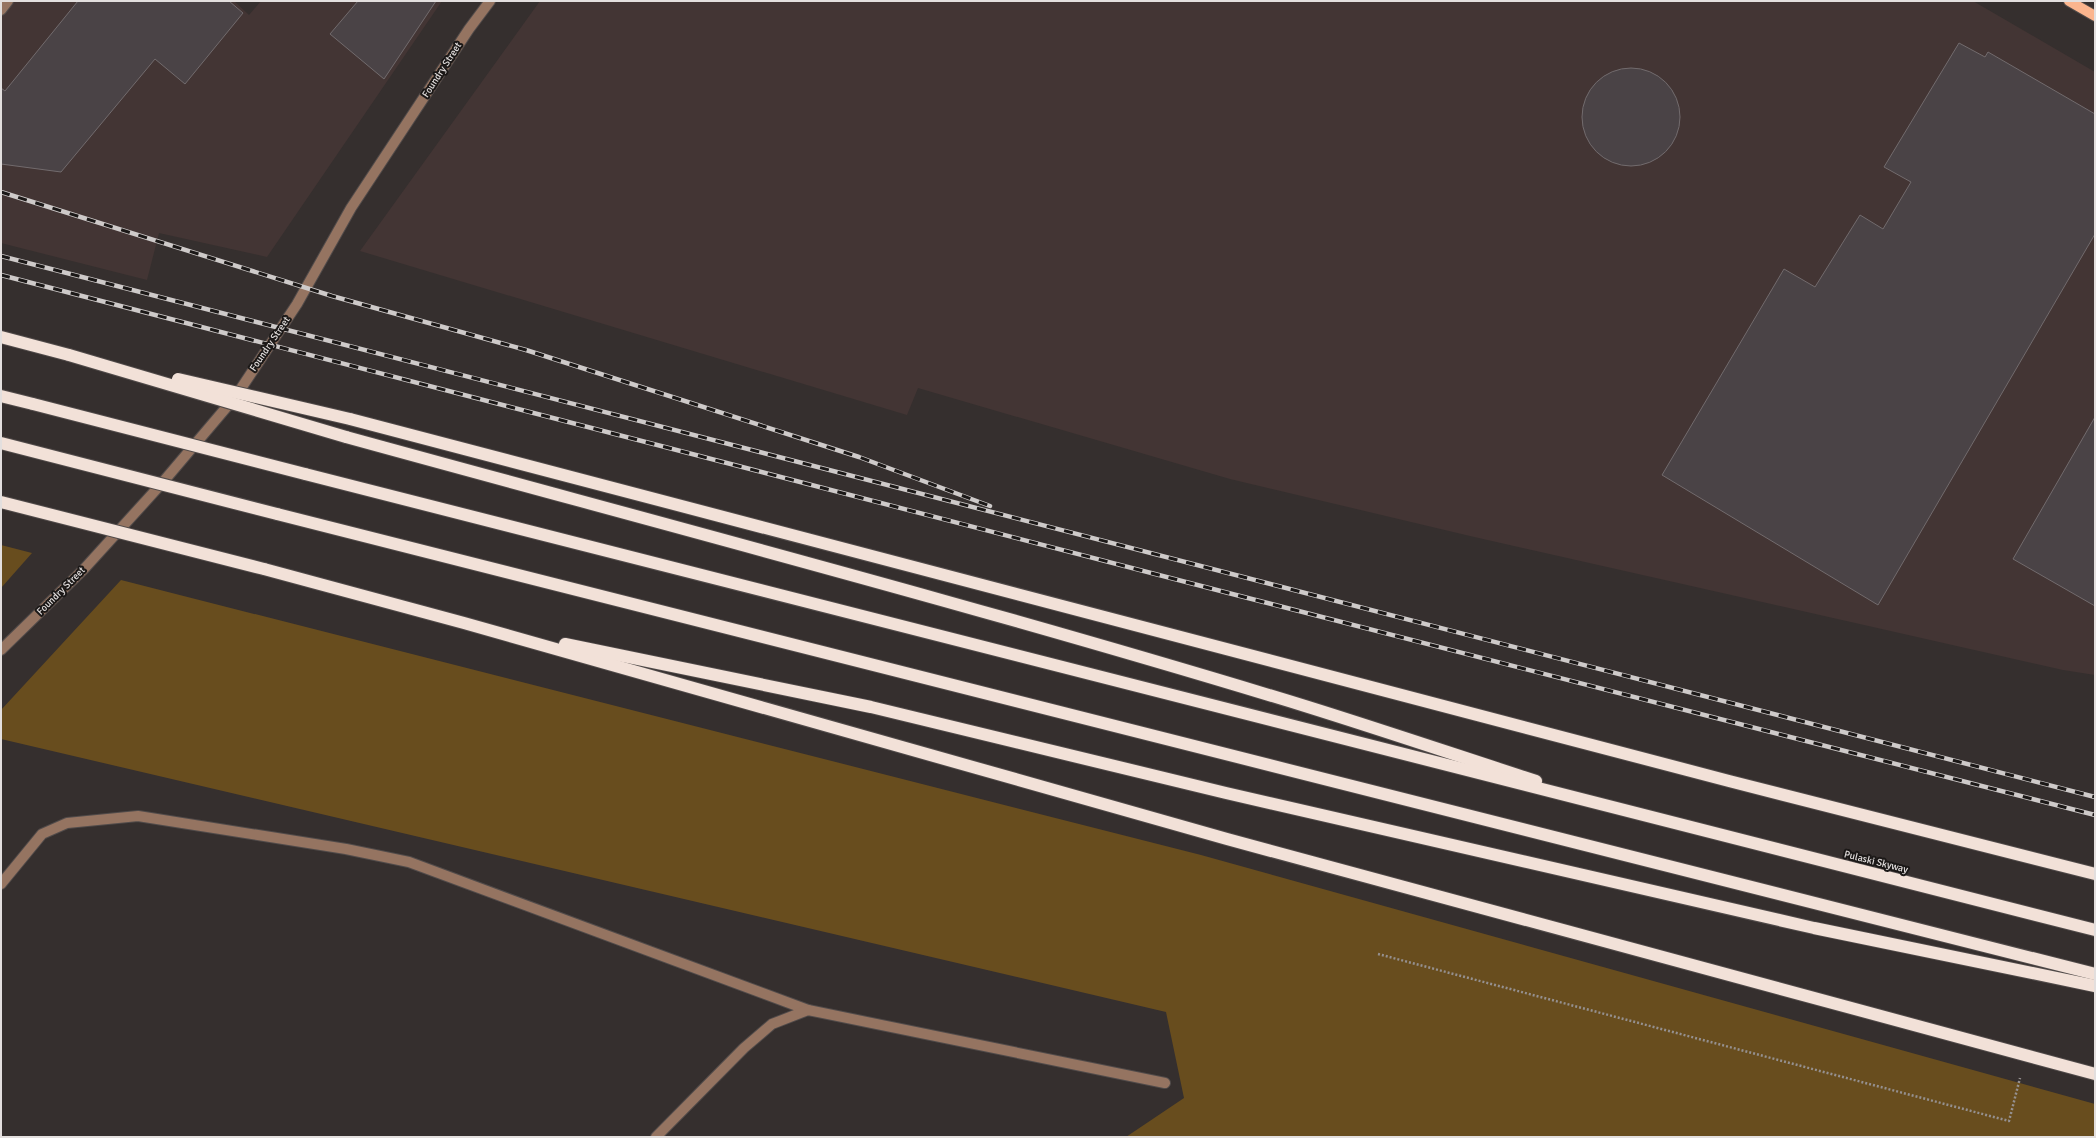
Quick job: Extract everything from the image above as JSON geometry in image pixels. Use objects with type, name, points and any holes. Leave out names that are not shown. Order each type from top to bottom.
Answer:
[{"type":"highway","points":[[1,337],[69,355],[346,437],[830,569],[1305,706],[1651,818]]},
{"type":"highway","points":[[69,355],[350,419],[1722,779],[2095,874]]},
{"type":"highway","points":[[1,396],[1651,818]]},
{"type":"highway","points":[[1,443],[2095,974]]},
{"type":"highway","points":[[1,502],[264,569],[464,623],[1219,837],[2095,1074]]},
{"type":"highway","points":[[464,623],[871,708],[1226,793],[1814,928],[2095,986]]},
{"type":"highway","name":"Pulaski Skyway","points":[[1651,818],[2095,930]]},
{"type":"main road","points":[[2069,1],[2095,16]]},
{"type":"street","points":[[1,10],[8,1]]},
{"type":"street","name":"Foundry Street","points":[[1,650],[84,569],[163,482],[236,396],[298,304],[351,208],[469,29],[490,1]]},
{"type":"street","points":[[1,884],[42,834],[68,823],[138,816],[346,849],[409,862],[808,1010],[1165,1083]]},
{"type":"street","points":[[656,1137],[744,1048],[772,1024],[808,1010]]},
{"type":"path","points":[[1378,954],[2009,1121],[2026,1056]]},
{"type":"shaded area","points":[[1,1],[234,1],[249,15],[261,1],[442,1],[267,257],[159,233],[147,280],[1,243]]},
{"type":"shaded area","points":[[540,1],[1973,1],[2095,72],[2095,675],[2063,670],[1470,536],[1230,479],[918,388],[907,415],[360,251]]},
{"type":"shaded area","points":[[1,545],[32,553],[1,588]]},
{"type":"shaded area","points":[[121,580],[1201,855],[2095,1104],[2095,1137],[1126,1137],[1184,1098],[1166,1012],[1,739],[1,710]]},
{"type":"building","points":[[78,1],[229,1],[243,13],[185,84],[155,59],[61,172],[1,164],[1,88],[5,91]]},
{"type":"building","points":[[358,1],[436,1],[384,79],[330,34]]},
{"type":"building","points":[[1959,43],[1985,57],[1988,52],[2095,114],[2095,234],[1878,605],[1662,475],[1784,269],[1815,287],[1860,215],[1883,229],[1911,182],[1884,167]]},
{"type":"building","points":[[1631,68],[1650,72],[1665,83],[1676,98],[1680,117],[1676,136],[1665,151],[1650,162],[1631,166],[1612,162],[1597,151],[1586,136],[1582,117],[1586,98],[1597,83],[1612,72]]},
{"type":"building","points":[[2095,417],[2095,606],[2013,559]]},
{"type":"railway","points":[[1,192],[332,296],[526,350],[859,457],[990,506]]},
{"type":"railway","points":[[1,256],[2095,797]]},
{"type":"railway","points":[[1,275],[1240,596],[2095,815]]}]
